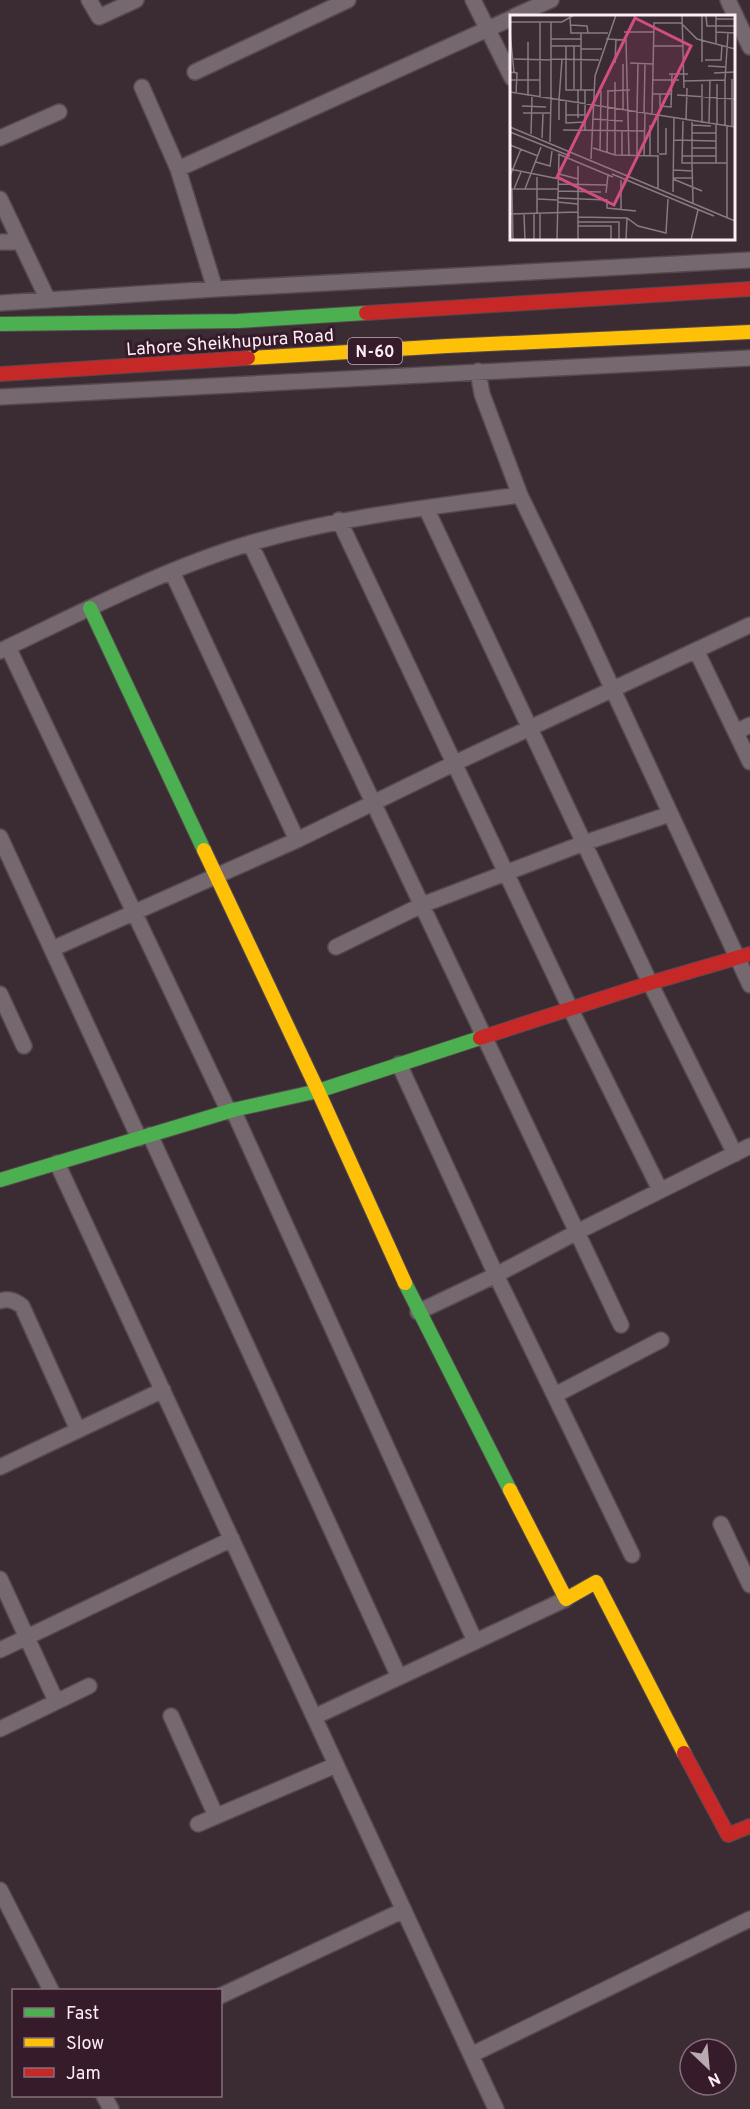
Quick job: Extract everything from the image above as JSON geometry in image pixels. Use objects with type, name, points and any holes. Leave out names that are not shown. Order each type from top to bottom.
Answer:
[{"type":"main road","name":"Lahore Sheikhupura Road","points":[[0,324],[238,321],[750,289]]},
{"type":"main road","name":"Lahore Sheikhupura Road","points":[[0,374],[447,346],[750,332]]},
{"type":"main road","points":[[90,608],[318,1091],[418,1312],[566,1599],[596,1582],[724,1830],[728,1835],[750,1826]]},
{"type":"main road","points":[[0,1179],[231,1111],[318,1091],[650,983],[744,956]]},
{"type":"street","points":[[89,0],[99,17],[136,0]]},
{"type":"street","points":[[195,72],[348,0]]},
{"type":"street","points":[[473,0],[510,74]]},
{"type":"street","points":[[517,15],[551,0]]},
{"type":"street","points":[[728,0],[749,45]]},
{"type":"street","points":[[178,169],[510,18]]},
{"type":"street","points":[[142,87],[178,169],[215,289]]},
{"type":"street","points":[[0,138],[59,112]]},
{"type":"street","points":[[0,199],[48,300]]},
{"type":"street","points":[[0,242],[20,242]]},
{"type":"street","points":[[0,303],[750,260]]},
{"type":"street","points":[[0,397],[750,358]]},
{"type":"street","points":[[478,371],[482,394],[520,495],[670,814],[744,956],[750,985]]},
{"type":"street","points":[[475,1641],[231,1111],[4,649],[172,572],[250,543],[339,520],[520,495]]},
{"type":"street","points":[[426,508],[650,983],[735,1154]]},
{"type":"street","points":[[339,520],[571,1010],[660,1190]]},
{"type":"street","points":[[250,543],[621,1325]]},
{"type":"street","points":[[172,572],[297,840]]},
{"type":"street","points":[[52,950],[297,840],[455,763],[750,625]]},
{"type":"street","points":[[696,650],[750,762]]},
{"type":"street","points":[[736,732],[750,725]]},
{"type":"street","points":[[336,947],[422,905],[584,843],[670,814]]},
{"type":"street","points":[[0,837],[52,950],[145,1137],[399,1677]]},
{"type":"street","points":[[2,1003],[24,1046]]},
{"type":"street","points":[[399,1064],[496,1275],[632,1555]]},
{"type":"street","points":[[418,1312],[750,1146]]},
{"type":"street","points":[[57,1162],[496,2109]]},
{"type":"street","points":[[0,1301],[14,1300],[22,1306],[78,1430]]},
{"type":"street","points":[[555,1395],[661,1340]]},
{"type":"street","points":[[0,1467],[163,1390]]},
{"type":"street","points":[[721,1524],[750,1586]]},
{"type":"street","points":[[0,1650],[232,1539]]},
{"type":"street","points":[[0,1579],[56,1701]]},
{"type":"street","points":[[314,1717],[566,1599]]},
{"type":"street","points":[[0,1729],[89,1686]]},
{"type":"street","points":[[171,1716],[216,1816]]},
{"type":"street","points":[[198,1824],[336,1765]]},
{"type":"street","points":[[0,1890],[50,1989]]},
{"type":"street","points":[[222,1995],[404,1910]]},
{"type":"street","points":[[471,2055],[750,1919]]},
{"type":"traffic: fast","points":[[0,324],[238,321],[366,313]]},
{"type":"traffic: fast","points":[[90,608],[204,850]]},
{"type":"traffic: fast","points":[[0,1180],[233,1110],[318,1091],[480,1038]]},
{"type":"traffic: fast","points":[[405,1283],[510,1490]]},
{"type":"traffic: slow","points":[[248,358],[750,332]]},
{"type":"traffic: slow","points":[[204,850],[318,1091],[405,1283]]},
{"type":"traffic: slow","points":[[510,1490],[566,1599],[596,1582],[684,1753]]},
{"type":"traffic: jam","points":[[366,313],[750,289]]},
{"type":"traffic: jam","points":[[0,374],[248,358]]},
{"type":"traffic: jam","points":[[480,1038],[650,983],[750,954]]},
{"type":"traffic: jam","points":[[684,1753],[728,1835],[750,1826]]}]
